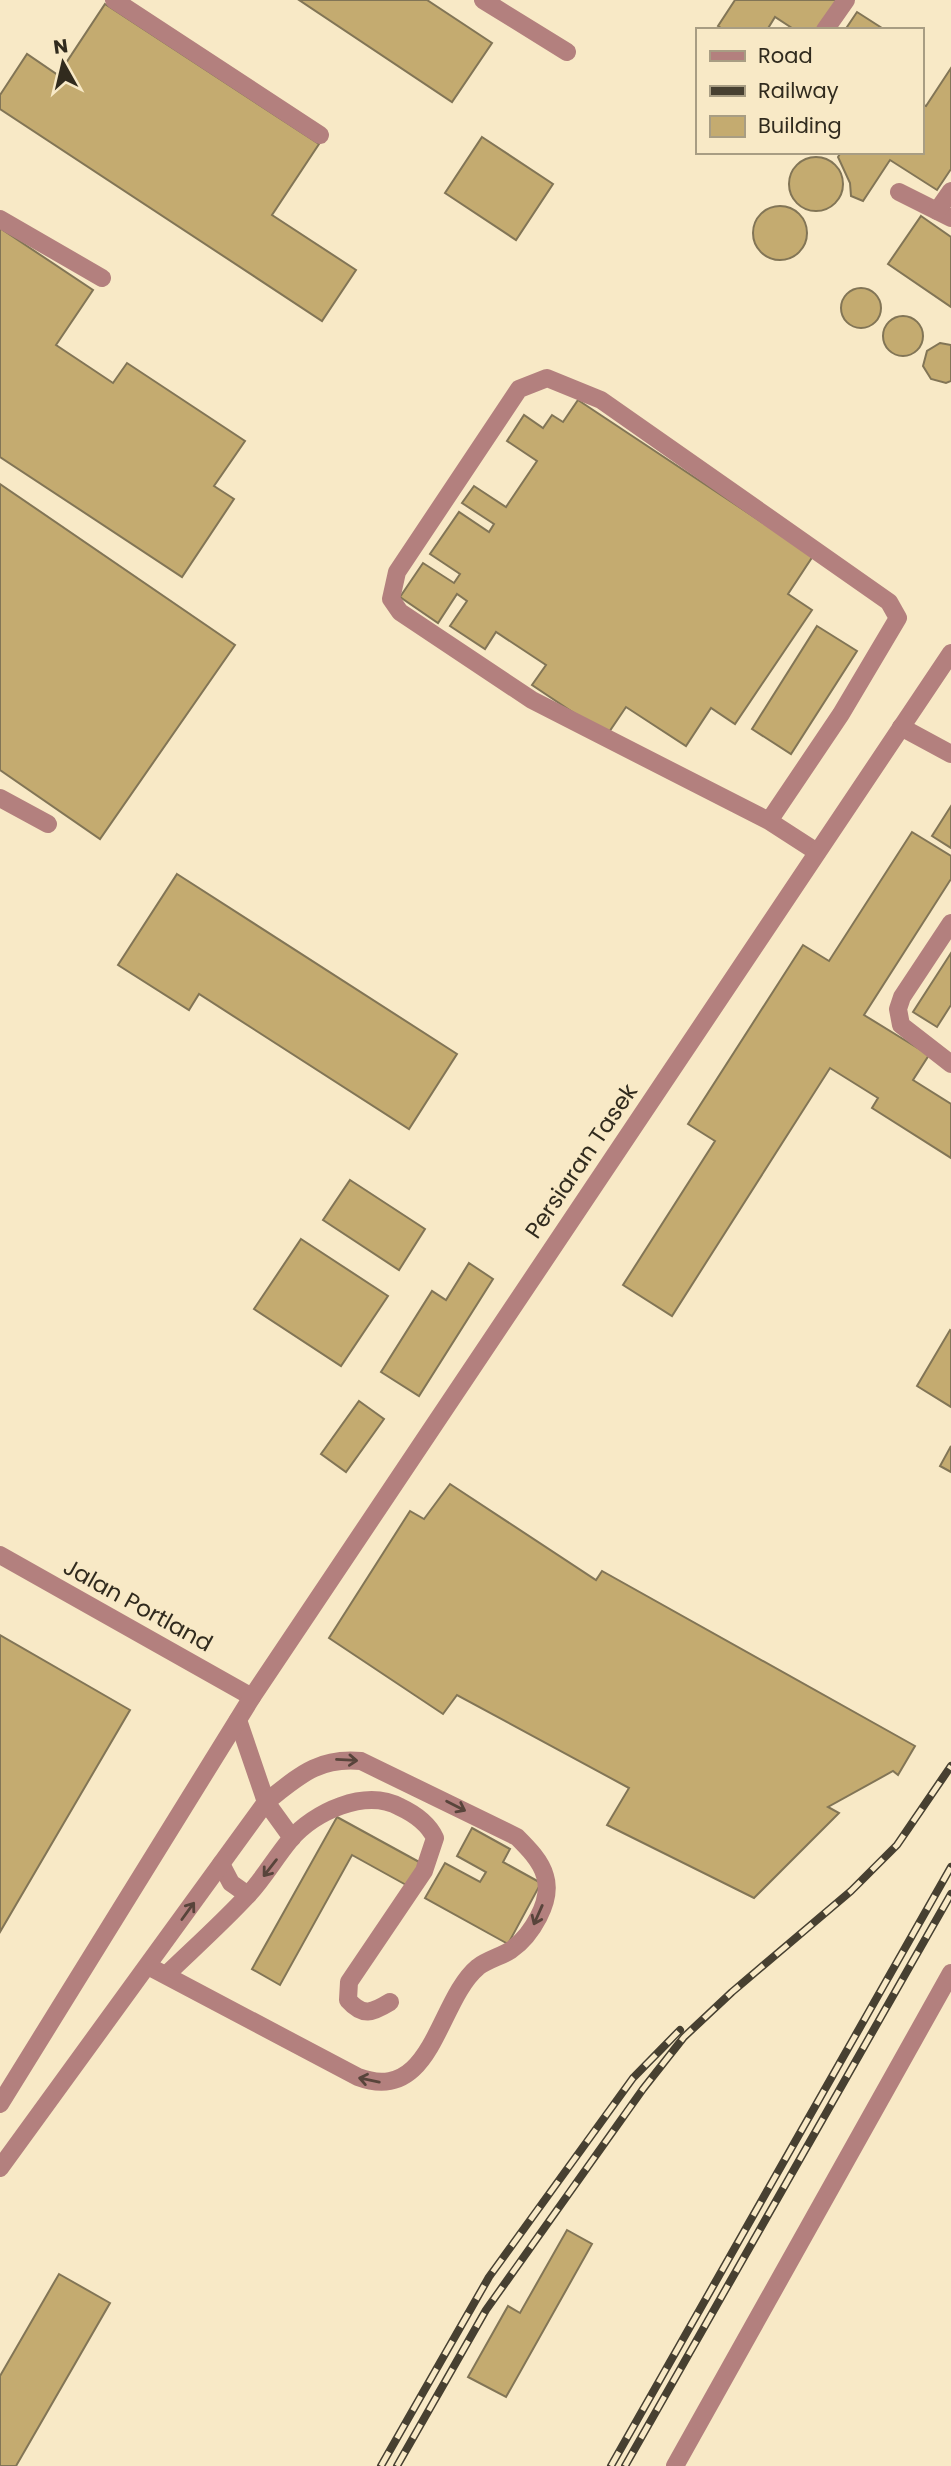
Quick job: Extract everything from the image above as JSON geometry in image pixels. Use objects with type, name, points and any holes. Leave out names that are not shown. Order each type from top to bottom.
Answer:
[{"type":"street","points":[[114,0],[320,135]]},
{"type":"street","points":[[483,0],[567,52]]},
{"type":"street","points":[[826,28],[846,0]]},
{"type":"street","points":[[899,192],[944,215],[951,191]]},
{"type":"street","points":[[0,219],[102,278]]},
{"type":"street","points":[[769,821],[841,714],[898,618],[889,602],[601,400],[547,378],[519,389],[397,572],[391,599],[400,612],[532,700],[769,821],[817,852]]},
{"type":"street","name":"Persiaran Tasek","points":[[0,2104],[252,1697],[950,656]]},
{"type":"street","points":[[901,727],[951,754]]},
{"type":"street","points":[[0,798],[48,824]]},
{"type":"street","points":[[951,923],[902,997],[898,1009],[901,1025],[951,1064]]},
{"type":"street","name":"Jalan Portland","points":[[0,1555],[252,1697]]},
{"type":"street","points":[[238,1720],[266,1802],[292,1838]]},
{"type":"street","points":[[0,2168],[266,1802],[304,1772],[336,1759],[361,1761],[517,1837],[531,1852],[546,1876],[547,1895],[531,1930],[514,1948],[479,1967],[461,1990],[425,2058],[392,2082],[372,2082],[148,1966]]},
{"type":"street","points":[[386,1800],[395,1776]]},
{"type":"street","points":[[167,1974],[248,1895],[292,1838],[337,1806],[357,1800],[386,1800],[417,1817],[430,1827],[436,1838],[424,1871],[349,1982],[348,2000],[358,2012],[367,2013],[390,2002]]},
{"type":"street","points":[[221,1864],[232,1883],[248,1895]]},
{"type":"street","points":[[675,2466],[951,1973]]},
{"type":"building","points":[[299,0],[427,0],[492,43],[452,102]]},
{"type":"building","points":[[735,0],[838,0],[820,28],[792,28],[775,17],[768,28],[718,26]]},
{"type":"building","points":[[105,4],[319,144],[272,215],[356,270],[322,321],[0,109],[0,95],[27,54],[58,75]]},
{"type":"building","points":[[857,12],[882,28],[846,28]]},
{"type":"building","points":[[951,68],[951,169],[937,190],[890,160],[863,201],[851,196],[850,183],[838,157],[840,154],[923,154],[923,105],[926,106]]},
{"type":"building","points":[[482,137],[553,184],[516,240],[445,193]]},
{"type":"building","points":[[816,157],[835,165],[843,184],[835,203],[816,211],[797,203],[789,184],[797,165]]},
{"type":"building","points":[[780,206],[799,214],[807,233],[799,252],[780,260],[761,252],[753,233],[761,214]]},
{"type":"building","points":[[921,216],[951,237],[951,307],[888,264]]},
{"type":"building","points":[[0,228],[93,290],[56,345],[113,383],[127,363],[245,441],[214,486],[234,499],[182,577],[0,457]]},
{"type":"building","points":[[861,288],[875,294],[881,308],[875,322],[861,328],[847,322],[841,308],[847,294]]},
{"type":"building","points":[[903,316],[917,322],[923,336],[917,350],[903,356],[889,350],[883,336],[889,322]]},
{"type":"building","points":[[940,343],[951,345],[951,381],[946,383],[931,379],[923,366],[927,351]]},
{"type":"building","points":[[578,400],[813,556],[788,594],[812,610],[735,724],[711,708],[686,746],[626,707],[607,735],[532,685],[546,665],[496,632],[485,649],[450,626],[467,601],[457,594],[438,623],[400,597],[423,563],[454,583],[460,574],[430,554],[459,512],[489,532],[494,524],[462,503],[474,486],[506,507],[537,461],[507,441],[524,415],[543,428],[552,415],[563,422]]},
{"type":"building","points":[[0,484],[235,645],[100,839],[0,770]]},
{"type":"building","points":[[817,626],[857,651],[791,754],[752,729]]},
{"type":"building","points":[[951,806],[951,848],[932,836]]},
{"type":"building","points":[[912,832],[951,856],[951,879],[864,1015],[929,1055],[913,1080],[951,1104],[951,1158],[872,1108],[878,1098],[830,1068],[672,1316],[623,1285],[715,1141],[688,1124],[803,945],[829,961]]},
{"type":"building","points":[[177,874],[457,1054],[409,1129],[199,994],[189,1010],[118,965]]},
{"type":"building","points":[[951,953],[951,1005],[937,1027],[913,1012]]},
{"type":"building","points":[[350,1180],[425,1229],[399,1270],[323,1220]]},
{"type":"building","points":[[301,1239],[388,1296],[341,1366],[254,1309]]},
{"type":"building","points":[[469,1263],[493,1279],[419,1396],[381,1372],[432,1291],[446,1300]]},
{"type":"building","points":[[951,1331],[951,1407],[917,1386]]},
{"type":"building","points":[[359,1401],[384,1419],[346,1472],[321,1454]]},
{"type":"building","points":[[951,1446],[951,1472],[940,1466]]},
{"type":"building","points":[[450,1484],[596,1580],[602,1571],[915,1746],[898,1775],[893,1771],[828,1807],[839,1813],[754,1898],[607,1825],[629,1788],[457,1695],[443,1714],[329,1638],[410,1511],[424,1519]]},
{"type":"building","points":[[0,1635],[130,1710],[0,1932]]},
{"type":"building","points":[[337,1817],[421,1863],[408,1886],[352,1855],[280,1985],[252,1969]]},
{"type":"building","points":[[472,1828],[510,1849],[503,1862],[541,1883],[508,1944],[425,1898],[445,1863],[480,1882],[486,1872],[457,1856]]},
{"type":"building","points":[[567,2230],[592,2244],[506,2397],[468,2377],[508,2306],[520,2313]]},
{"type":"building","points":[[59,2274],[110,2303],[16,2466],[0,2466],[0,2376]]},
{"type":"railway","points":[[397,2466],[486,2310],[643,2089],[684,2037],[732,1992],[851,1891],[897,1845],[951,1766]]},
{"type":"railway","points":[[611,2466],[951,1867]]},
{"type":"railway","points":[[625,2466],[951,1894]]},
{"type":"railway","points":[[381,2466],[489,2277],[633,2078],[680,2030]]}]
